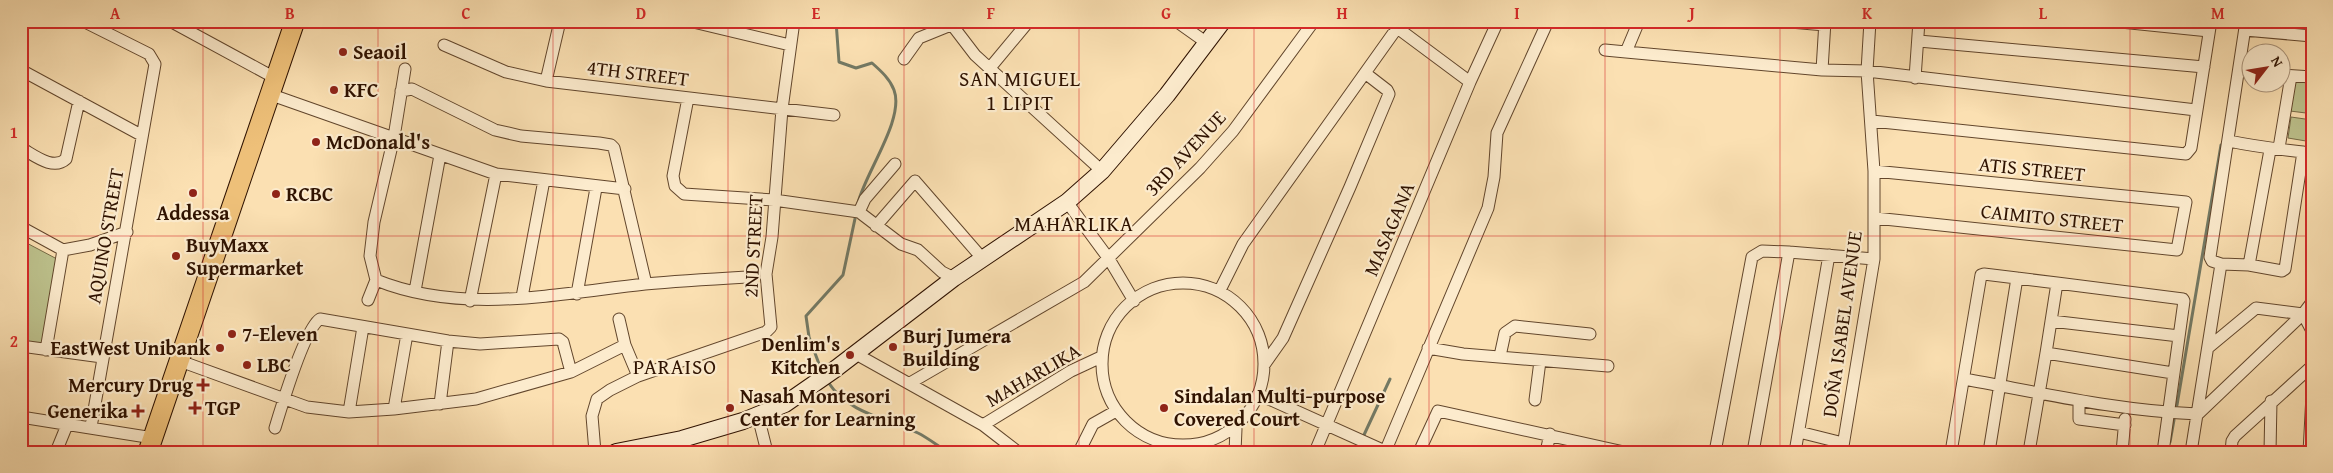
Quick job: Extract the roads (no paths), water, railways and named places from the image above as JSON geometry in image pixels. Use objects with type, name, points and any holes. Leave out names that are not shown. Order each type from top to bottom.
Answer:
[{"type":"highway","points":[[150,445],[295,21]]},
{"type":"main road","points":[[616,452],[682,439],[758,416],[785,404],[834,370],[954,278],[1067,202],[1102,171],[1167,95],[1223,21]]},
{"type":"street","name":"AQUINO STREET","points":[[83,21],[149,54],[155,64],[141,135],[127,232],[102,357],[91,427]]},
{"type":"street","points":[[170,21],[272,86],[440,155],[496,174],[596,188],[625,189]]},
{"type":"street","points":[[546,81],[560,21]]},
{"type":"street","points":[[689,21],[790,45]]},
{"type":"street","name":"2ND STREET","points":[[595,452],[592,416],[597,400],[610,390],[638,376],[766,332],[771,327],[766,274],[772,237],[782,110],[794,21]]},
{"type":"street","points":[[989,69],[1028,21]]},
{"type":"street","points":[[1176,21],[1207,44]]},
{"type":"street","name":"3RD AVENUE","points":[[910,383],[1084,282],[1200,168],[1233,131],[1314,21]]},
{"type":"street","name":"MASAGANA","points":[[1315,452],[1470,82],[1498,21]]},
{"type":"street","points":[[1258,394],[1386,451],[1488,208],[1494,177],[1497,132],[1548,21]]},
{"type":"street","points":[[1626,52],[1639,21]]},
{"type":"street","points":[[1777,21],[1825,23],[1822,70]]},
{"type":"street","name":"DOÑA ISABEL AVENUE","points":[[1843,447],[1874,259],[1874,171],[1867,71],[1870,21]]},
{"type":"street","points":[[1915,78],[1920,21]]},
{"type":"street","points":[[1872,121],[2186,154],[2191,148],[2210,26],[2110,21]]},
{"type":"street","points":[[904,59],[918,38],[950,23],[975,55],[989,69],[1102,171]]},
{"type":"street","points":[[1220,290],[1243,244],[1365,73],[1395,23],[1470,82]]},
{"type":"street","points":[[2246,42],[2246,26],[2312,36]]},
{"type":"street","points":[[1919,41],[2204,67]]},
{"type":"street","name":"4TH STREET","points":[[444,46],[506,72],[546,81],[834,115]]},
{"type":"street","points":[[1605,50],[1822,70],[1867,71],[2196,110]]},
{"type":"street","points":[[368,300],[376,280],[370,256],[374,222],[394,137],[405,69]]},
{"type":"street","points":[[21,70],[141,135]]},
{"type":"street","points":[[1264,364],[1283,338],[1389,94],[1387,90],[1365,73]]},
{"type":"street","points":[[2290,76],[2312,77]]},
{"type":"street","points":[[401,91],[406,89],[412,90],[495,130],[521,136],[572,139],[611,145],[616,152],[646,284]]},
{"type":"street","points":[[2229,141],[2307,153],[2285,269],[2282,271],[2249,265],[2222,264],[2212,261],[2210,257],[2229,141],[2240,92]]},
{"type":"street","points":[[2249,265],[2275,149],[2284,92]]},
{"type":"street","points":[[688,98],[674,176],[675,186],[679,191],[684,194],[774,200],[858,212],[901,244],[918,250],[942,272],[954,278]]},
{"type":"street","points":[[21,148],[54,165],[61,164],[66,160],[79,102]]},
{"type":"street","points":[[415,291],[440,155]]},
{"type":"street","points":[[858,212],[865,199],[895,164]]},
{"type":"street","name":"ATIS STREET","points":[[1874,171],[2186,202]]},
{"type":"street","points":[[470,301],[496,174]]},
{"type":"street","points":[[522,297],[544,180]]},
{"type":"street","points":[[876,226],[916,181],[982,258]]},
{"type":"street","points":[[577,294],[596,188]]},
{"type":"street","points":[[1067,202],[1109,259],[1134,301]]},
{"type":"street","name":"CAIMITO STREET","points":[[1875,218],[2177,250],[2186,202]]},
{"type":"street","points":[[21,227],[63,250],[90,244],[127,232]]},
{"type":"street","points":[[46,350],[63,250]]},
{"type":"street","points":[[1715,452],[1752,257],[1762,251],[1874,259]]},
{"type":"street","points":[[1754,452],[1789,252]]},
{"type":"street","points":[[1796,452],[1829,255]]},
{"type":"street","points":[[2191,452],[2222,264]]},
{"type":"street","points":[[1951,452],[1981,275],[2180,297],[2184,302],[2163,452]]},
{"type":"street","points":[[376,280],[415,291],[470,301],[577,294],[646,284],[748,277]]},
{"type":"street","points":[[1989,452],[2017,278]]},
{"type":"street","points":[[1194,283],[1220,290],[1235,300],[1244,310],[1260,338],[1264,364],[1258,394],[1246,418],[1236,429],[1216,439],[1155,447],[1116,411],[1102,375],[1101,357],[1110,332],[1120,313],[1151,290],[1171,285],[1194,283]]},
{"type":"street","points":[[2030,452],[2057,283]]},
{"type":"street","points":[[1964,379],[2080,402],[2167,413],[2198,414],[2303,314],[2312,302]]},
{"type":"street","points":[[2209,347],[2256,308],[2303,314]]},
{"type":"street","points":[[2303,314],[2312,331]]},
{"type":"street","points":[[275,428],[284,398],[315,322],[320,319],[448,341],[480,344],[560,339],[563,342],[572,372]]},
{"type":"street","points":[[618,319],[625,345],[638,376]]},
{"type":"street","points":[[2051,321],[2179,336]]},
{"type":"street","points":[[1500,356],[1505,333],[1514,326],[1590,334]]},
{"type":"street","points":[[349,412],[364,327]]},
{"type":"street","points":[[394,409],[407,334]]},
{"type":"street","points":[[440,404],[448,341]]},
{"type":"street","points":[[180,361],[307,407],[349,412],[394,409],[476,399],[572,372],[625,345]]},
{"type":"street","points":[[21,346],[102,357]]},
{"type":"street","points":[[1428,348],[1463,354],[1608,366]]},
{"type":"street","points":[[2046,352],[2173,373]]},
{"type":"street","name":"MAHARLIKA","points":[[856,354],[983,425],[1018,452]]},
{"type":"street","name":"MAHARLIKA","points":[[983,425],[1072,371],[1101,357]]},
{"type":"street","points":[[1535,400],[1540,361]]},
{"type":"street","points":[[2231,452],[2232,441],[2235,436],[2271,401],[2312,366]]},
{"type":"street","points":[[2310,452],[2312,395]]},
{"type":"street","points":[[2270,452],[2271,401]]},
{"type":"street","points":[[2080,402],[2078,419],[2125,425]]},
{"type":"street","points":[[2122,452],[2126,408]]},
{"type":"street","points":[[1079,452],[1093,424],[1116,411]]},
{"type":"street","points":[[1420,451],[1438,411],[1550,434],[1624,452]]},
{"type":"street","points":[[758,416],[767,452]]},
{"type":"street","points":[[21,417],[91,427],[150,445]]},
{"type":"street","points":[[56,452],[67,425]]},
{"type":"street","points":[[1235,452],[1236,429]]},
{"type":"street","points":[[1799,432],[1843,447]]},
{"type":"street","points":[[1546,452],[1550,434]]},
{"type":"waterway","points":[[836,21],[839,62],[856,68],[872,63],[890,82],[894,90],[896,102],[889,131],[858,203]]},
{"type":"waterway","points":[[2177,405],[2221,145]]},
{"type":"waterway","points":[[822,372],[809,337],[806,316],[843,275],[856,214]]},
{"type":"waterway","points":[[1363,437],[1390,379]]},
{"type":"waterway","points":[[828,382],[837,393],[857,408],[918,433],[948,452]]},
{"type":"waterway","points":[[2170,442],[2174,420]]},
{"type":"waterway","points":[[1356,452],[1360,443]]},
{"type":"place","name":"Seaoil","points":[[343,52]]},
{"type":"place","name":"KFC","points":[[334,90]]},
{"type":"place","name":"McDonald's","points":[[316,142]]},
{"type":"place","name":"Addessa","points":[[193,193]]},
{"type":"place","name":"RCBC","points":[[276,194]]},
{"type":"place","name":"BuyMaxx Supermarket","points":[[176,256]]},
{"type":"place","name":"7-Eleven","points":[[232,334]]},
{"type":"place","name":"Burj Jumera Building","points":[[893,347]]},
{"type":"place","name":"EastWest Unibank","points":[[220,348]]},
{"type":"place","name":"Denlim's Kitchen","points":[[850,355]]},
{"type":"place","name":"LBC","points":[[247,365]]},
{"type":"place","name":"Mercury Drug","points":[[203,385]]},
{"type":"place","name":"TGP","points":[[195,408]]},
{"type":"place","name":"Nasah Montesori Center for Learning","points":[[730,408]]},
{"type":"place","name":"Sindalan Multi-purpose Covered Court","points":[[1164,408]]},
{"type":"place","name":"Generika","points":[[138,411]]},
{"type":"district","name":"SAN MIGUEL 1 LIPIT","points":[[1020,91]]},
{"type":"district","name":"MAHARLIKA","points":[[1074,224]]},
{"type":"district","name":"PARAISO","points":[[675,367]]}]
